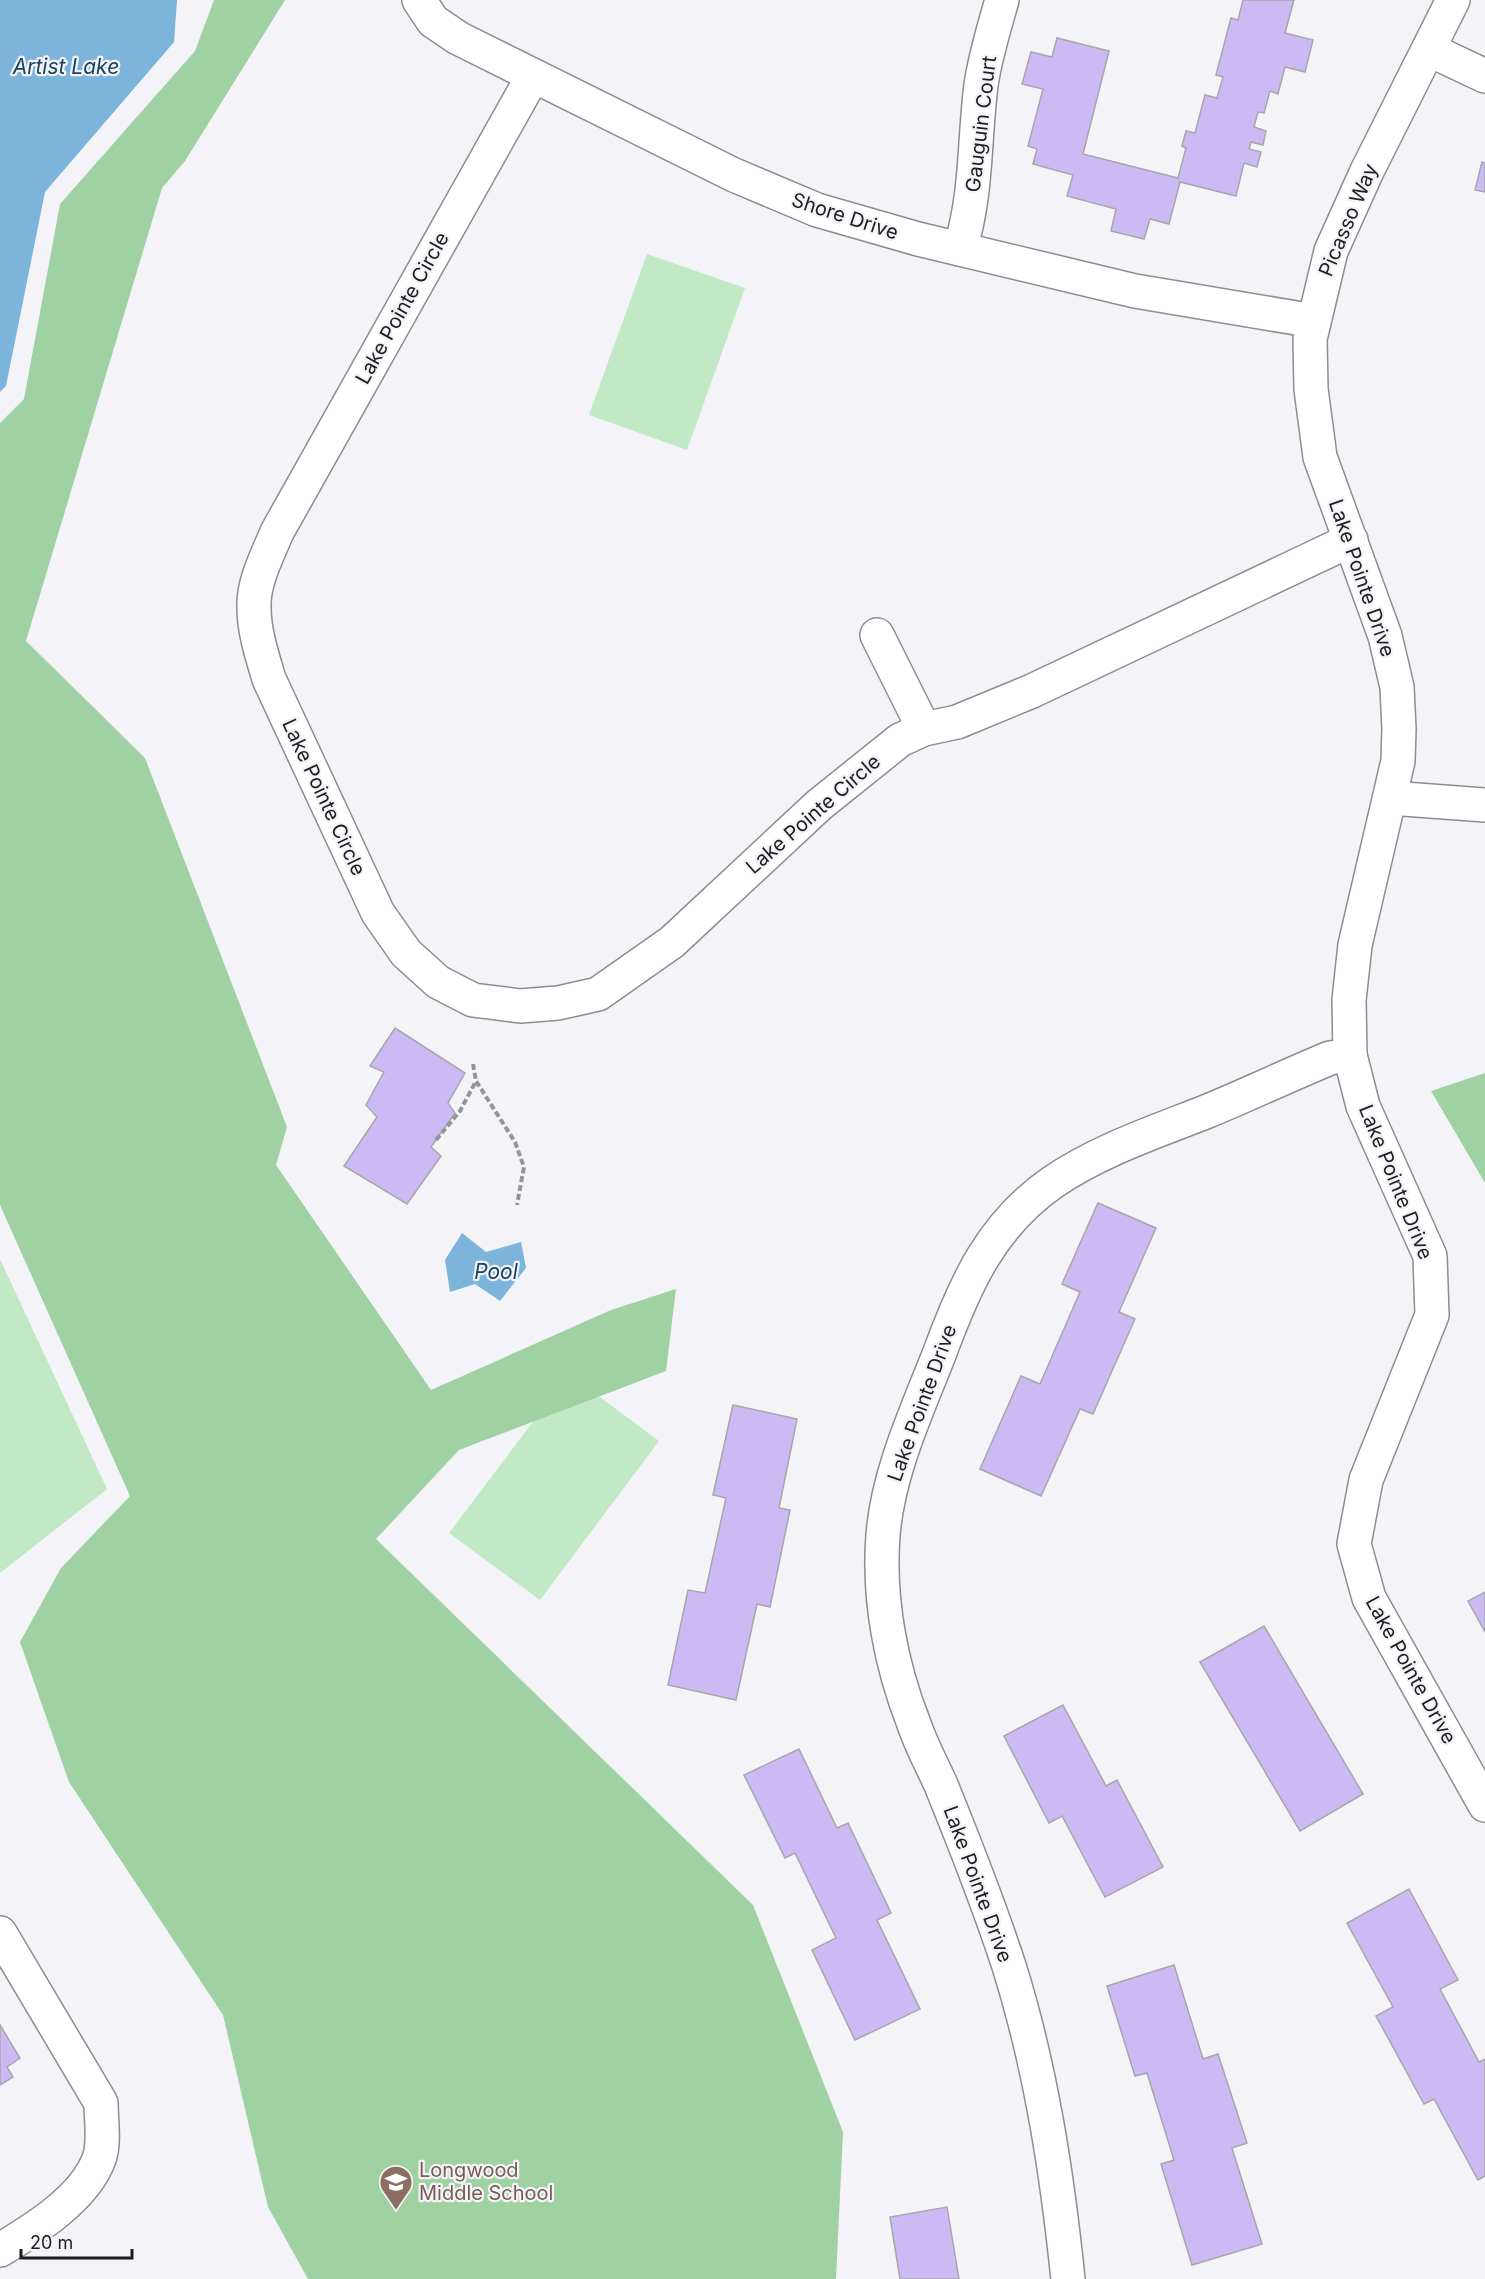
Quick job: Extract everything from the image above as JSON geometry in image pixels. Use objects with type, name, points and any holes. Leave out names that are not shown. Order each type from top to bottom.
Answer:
[{"type":"street","name":"Gauguin Court","points":[[960,249],[969,219],[974,189],[981,83],[1002,0]]},
{"type":"street","name":"Picasso Way","points":[[1320,457],[1311,389],[1310,339],[1331,251],[1367,171],[1430,50],[1453,0]]},
{"type":"street","name":"Shore Drive","points":[[420,1],[433,21],[458,38],[734,175],[817,210],[960,249],[1136,291],[1314,321]]},
{"type":"street","points":[[1430,50],[1485,76]]},
{"type":"street","name":"Lake Pointe Circle","points":[[533,76],[277,532],[260,574],[253,605],[258,641],[269,679],[378,914],[406,953],[438,982],[473,1000],[520,1006],[558,1004],[598,994],[672,942],[819,805],[900,740],[924,729],[957,722],[1032,691],[1351,540]]},
{"type":"street","name":"Lake Pointe Drive","points":[[1320,457],[1385,636],[1397,687],[1398,761],[1355,945],[1349,1000],[1350,1054],[1363,1106],[1430,1256],[1433,1294],[1432,1315],[1366,1480],[1354,1544],[1369,1598],[1485,1804]]},
{"type":"street","points":[[877,635],[924,729]]},
{"type":"street","points":[[1390,798],[1485,805]]},
{"type":"street","name":"Lake Pointe Drive","points":[[1068,2279],[1055,2174],[1028,2033],[1008,1965],[977,1879],[941,1784],[914,1727],[897,1676],[883,1585],[883,1534],[892,1484],[963,1292],[981,1257],[1024,1205],[1079,1166],[1126,1143],[1330,1058],[1350,1054]]},
{"type":"street","points":[[0,1933],[101,2103],[102,2131],[99,2158],[86,2181],[63,2205],[0,2250]]},
{"type":"path","points":[[473,1064],[476,1081],[516,1142],[524,1167],[518,1205]]},
{"type":"path","points":[[436,1140],[460,1111],[476,1081]]},
{"type":"green space","points":[[214,0],[285,0],[185,161],[162,188],[26,641],[145,758],[287,1127],[276,1165],[431,1390],[611,1310],[676,1289],[666,1371],[459,1450],[376,1539],[753,1905],[843,2132],[836,2279],[308,2279],[268,2207],[223,2015],[69,1782],[20,1642],[61,1568],[130,1496],[0,1205],[0,423],[24,399],[60,204],[195,51]]},
{"type":"green space","points":[[647,254],[745,288],[687,450],[589,415]]},
{"type":"green space","points":[[1485,1073],[1485,1183],[1431,1091]]},
{"type":"green space","points":[[0,1259],[107,1489],[0,1573]]},
{"type":"green space","points":[[569,1374],[659,1441],[540,1600],[449,1533]]},
{"type":"water","name":"Artist Lake","points":[[0,0],[177,0],[174,42],[45,192],[6,386],[0,392]]},
{"type":"water","name":"Pool","points":[[462,1233],[486,1252],[521,1242],[526,1268],[500,1301],[475,1284],[450,1292],[445,1260]]},
{"type":"building","points":[[1243,0],[1294,0],[1285,33],[1313,40],[1305,72],[1285,67],[1278,94],[1270,91],[1264,113],[1258,112],[1254,127],[1266,131],[1263,145],[1251,142],[1249,149],[1261,152],[1257,167],[1244,163],[1236,196],[1180,182],[1169,224],[1150,219],[1144,239],[1111,231],[1116,209],[1067,196],[1073,175],[1033,164],[1037,149],[1028,146],[1043,89],[1022,84],[1031,52],[1052,57],[1057,38],[1109,51],[1083,154],[1178,178],[1186,148],[1182,146],[1186,131],[1195,133],[1205,95],[1217,98],[1223,77],[1216,75],[1231,18],[1238,20]]},
{"type":"building","points":[[1482,162],[1485,163],[1485,192],[1475,190]]},
{"type":"building","points":[[395,1028],[465,1073],[448,1103],[455,1113],[431,1147],[441,1156],[407,1204],[344,1166],[377,1117],[366,1105],[384,1072],[370,1066]]},
{"type":"building","points":[[1098,1203],[1156,1228],[1119,1312],[1135,1319],[1093,1414],[1080,1409],[1041,1496],[980,1469],[1021,1376],[1040,1384],[1080,1292],[1062,1284]]},
{"type":"building","points":[[733,1405],[797,1419],[779,1508],[790,1510],[770,1607],[757,1604],[736,1700],[668,1685],[688,1590],[705,1593],[726,1498],[713,1495]]},
{"type":"building","points":[[1485,1592],[1485,1632],[1468,1601]]},
{"type":"building","points":[[1264,1626],[1363,1794],[1300,1831],[1200,1662]]},
{"type":"building","points":[[1063,1705],[1106,1786],[1117,1780],[1163,1867],[1105,1897],[1062,1816],[1049,1823],[1004,1736]]},
{"type":"building","points":[[799,1749],[837,1828],[848,1823],[891,1913],[877,1920],[920,2009],[855,2040],[812,1950],[836,1938],[795,1853],[785,1858],[744,1775]]},
{"type":"building","points":[[1409,1889],[1458,1980],[1440,1989],[1479,2062],[1485,2059],[1485,2176],[1478,2180],[1434,2099],[1424,2104],[1376,2016],[1393,2007],[1347,1923]]},
{"type":"building","points":[[1174,1965],[1203,2059],[1218,2054],[1247,2143],[1232,2148],[1262,2244],[1192,2265],[1161,2164],[1174,2160],[1147,2073],[1135,2076],[1107,1986]]},
{"type":"building","points":[[0,2025],[20,2058],[7,2067],[13,2077],[0,2085]]},
{"type":"building","points":[[947,2207],[959,2279],[900,2279],[890,2217]]},
{"type":"place","name":"Longwood Middle School","points":[[396,2211]]}]
